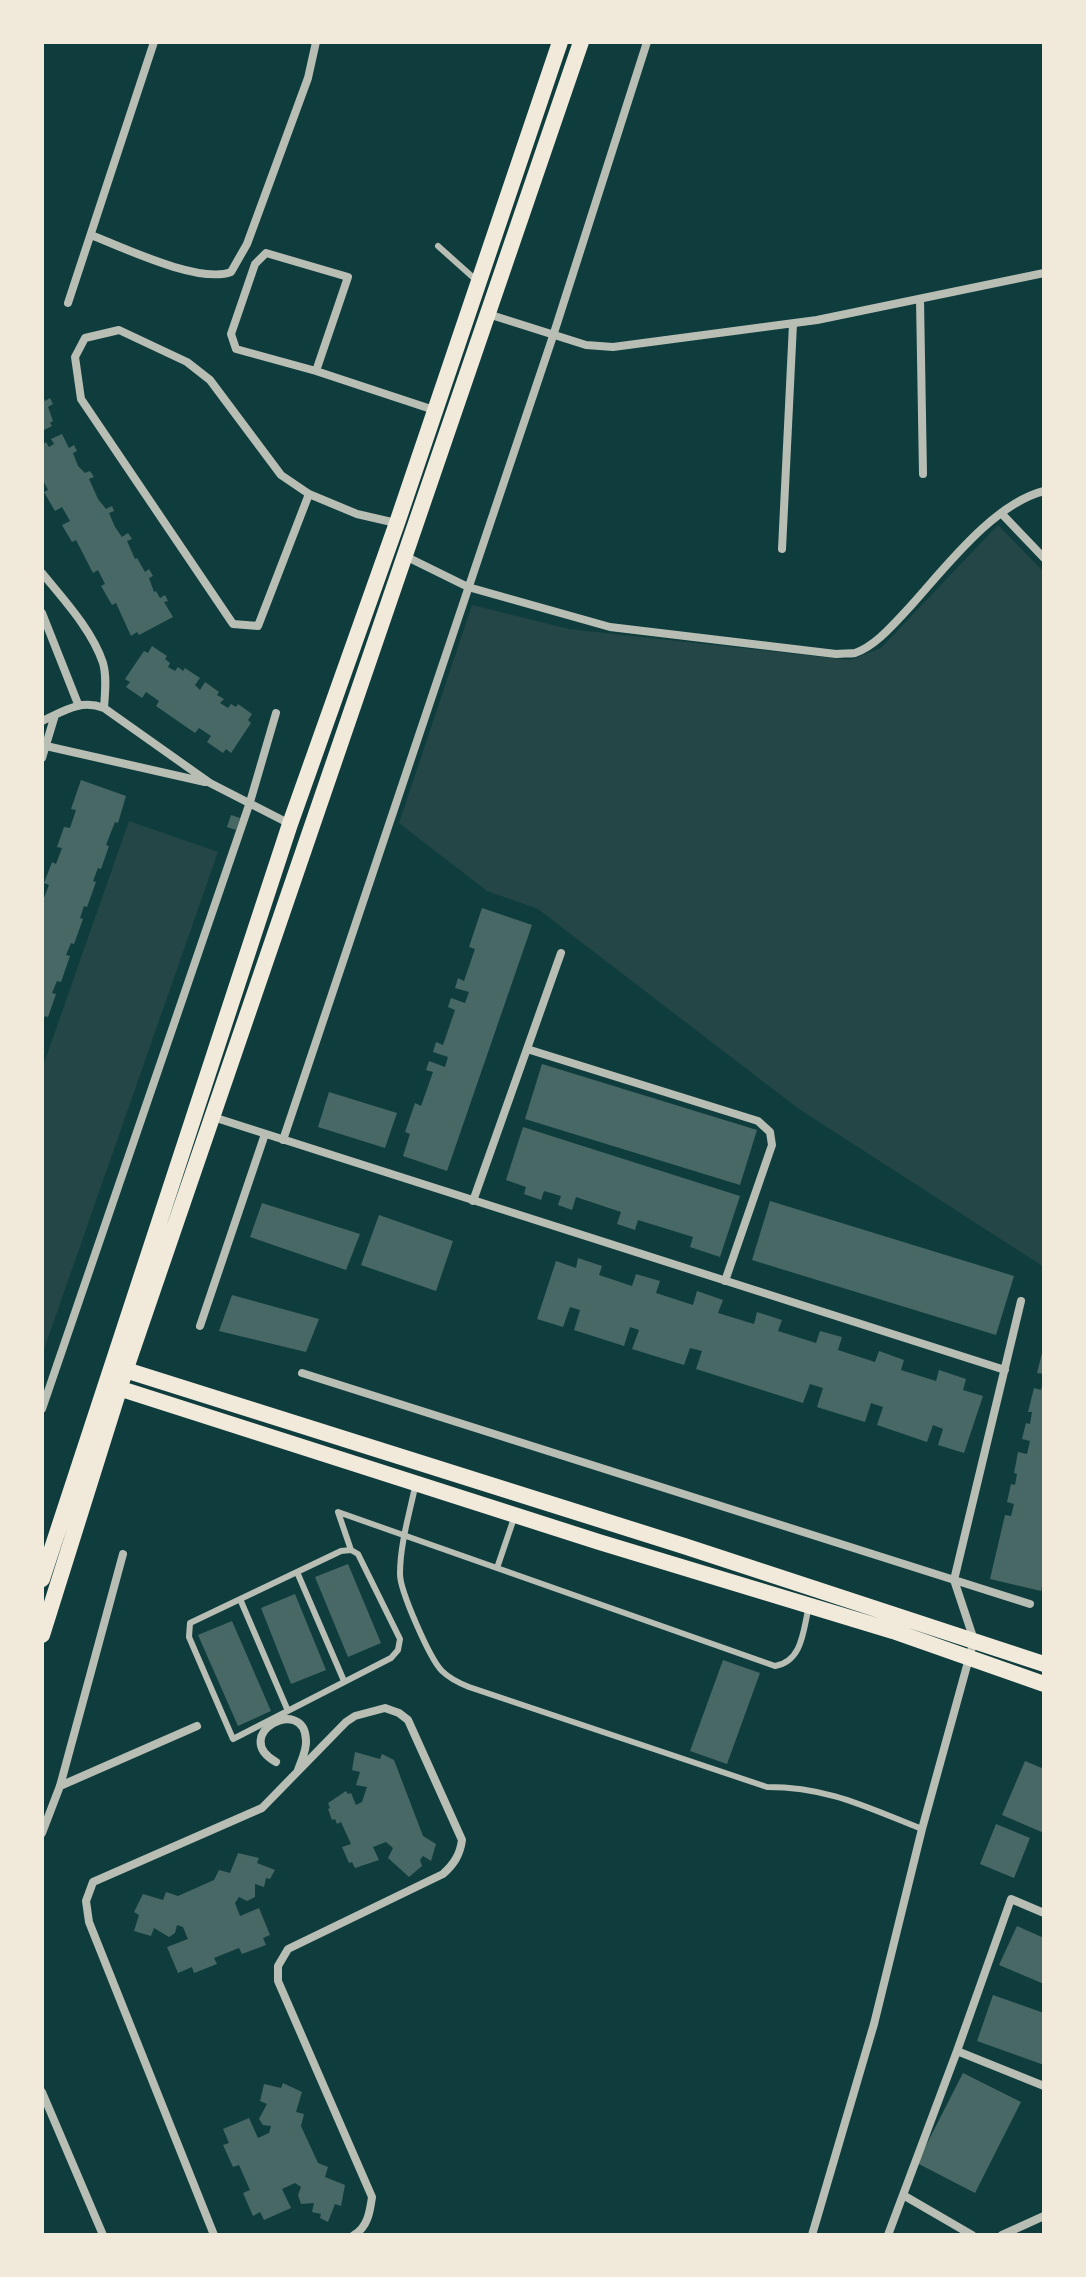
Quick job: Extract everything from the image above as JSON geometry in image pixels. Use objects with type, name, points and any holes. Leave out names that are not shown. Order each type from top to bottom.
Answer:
[{"type":"main road","points":[[120,1368],[290,824],[397,523],[560,42]]},
{"type":"main road","points":[[42,1579],[212,1117],[581,42]]},
{"type":"main road","points":[[501,215],[520,222]]},
{"type":"main road","points":[[120,1368],[1044,1664]]},
{"type":"main road","points":[[113,1387],[893,1631],[1044,1684]]},
{"type":"main road","points":[[42,1635],[113,1387]]},
{"type":"street","points":[[68,303],[154,42]]},
{"type":"street","points":[[91,235],[152,259],[203,274],[231,272],[247,244],[303,91],[316,42]]},
{"type":"street","points":[[283,1140],[553,336],[647,42]]},
{"type":"street","points":[[316,371],[348,277],[266,253],[255,264],[231,334],[236,349],[316,371],[435,410]]},
{"type":"street","points":[[488,314],[586,345],[613,347],[793,324],[1044,273]]},
{"type":"street","points":[[920,299],[923,474]]},
{"type":"street","points":[[782,549],[793,324]]},
{"type":"street","points":[[309,494],[258,626],[233,624],[81,399],[75,357],[85,338],[119,330],[187,362],[210,380],[281,475],[309,494],[357,514],[397,523]]},
{"type":"street","points":[[405,556],[468,587],[610,627],[836,654],[853,653],[872,644],[894,624],[1001,513],[1044,491]]},
{"type":"street","points":[[1001,513],[1044,558]]},
{"type":"street","points":[[42,573],[76,617],[103,663],[104,708]]},
{"type":"street","points":[[42,613],[78,704]]},
{"type":"street","points":[[42,721],[78,704],[92,703],[104,708],[210,783],[290,824]]},
{"type":"street","points":[[42,1409],[250,802],[276,713]]},
{"type":"street","points":[[42,758],[55,715]]},
{"type":"street","points":[[46,746],[210,783]]},
{"type":"street","points":[[473,1201],[561,953]]},
{"type":"street","points":[[527,1049],[758,1121],[770,1132],[772,1145],[725,1281]]},
{"type":"street","points":[[212,1117],[1005,1370]]},
{"type":"street","points":[[200,1326],[265,1134]]},
{"type":"street","points":[[812,2235],[874,2024],[922,1829],[974,1640],[954,1580],[1021,1301]]},
{"type":"street","points":[[302,1373],[1030,1604]]},
{"type":"street","points":[[42,1833],[60,1786],[123,1554]]},
{"type":"street","points":[[214,2235],[89,1922],[86,1901],[93,1882],[262,1808],[346,1722],[355,1716],[385,1708],[408,1720],[462,1840],[460,1852],[443,1874],[288,1949],[278,1966],[278,1981],[372,2197],[369,2217],[354,2235]]},
{"type":"street","points":[[276,1762],[262,1746],[263,1732],[279,1719],[294,1721],[306,1739],[298,1772]]},
{"type":"street","points":[[60,1786],[197,1726]]},
{"type":"street","points":[[888,2235],[1011,1899],[1044,1913]]},
{"type":"street","points":[[957,2051],[1044,2086]]},
{"type":"street","points":[[42,2092],[103,2235]]},
{"type":"street","points":[[903,2195],[972,2235]]},
{"type":"street","points":[[1002,2235],[1044,2216]]},
{"type":"lane","points":[[438,246],[478,283]]},
{"type":"lane","points":[[416,1483],[405,1535],[401,1586],[433,1658],[452,1679],[767,1787],[803,1788],[833,1794],[922,1829]]},
{"type":"lane","points":[[351,1550],[338,1512],[775,1666],[791,1660],[798,1650],[809,1606]]},
{"type":"lane","points":[[497,1568],[516,1515]]},
{"type":"lane","points":[[351,1550],[358,1554],[400,1639],[398,1650],[391,1658],[233,1739],[189,1637],[190,1623],[341,1551],[351,1550]]},
{"type":"lane","points":[[297,1572],[344,1681]]},
{"type":"lane","points":[[240,1599],[288,1711]]},
{"type":"shaded area","points":[[998,525],[1044,572],[1044,1267],[799,1109],[538,909],[487,891],[399,823],[472,605],[569,629],[850,660],[881,648]]},
{"type":"shaded area","points":[[129,821],[218,852],[42,1355],[42,1069]]},
{"type":"building","points":[[42,394],[45,401],[50,398],[53,404],[48,407],[53,421],[50,423],[52,426],[42,431]]},
{"type":"building","points":[[62,434],[69,448],[74,445],[77,451],[73,453],[78,466],[85,473],[90,471],[94,477],[89,479],[98,499],[106,509],[112,506],[114,511],[109,513],[115,527],[122,537],[128,533],[132,539],[127,541],[135,559],[145,572],[149,569],[153,576],[149,578],[154,592],[160,598],[165,595],[168,601],[164,602],[173,617],[139,635],[137,632],[131,636],[116,603],[112,605],[101,586],[105,584],[98,570],[93,573],[76,540],[72,542],[62,525],[70,521],[62,507],[55,511],[44,492],[48,490],[42,478],[42,445],[46,442],[49,447],[54,444],[51,439]]},
{"type":"building","points":[[152,646],[167,656],[168,667],[175,671],[178,667],[183,671],[185,668],[200,678],[195,685],[200,690],[205,682],[224,699],[220,703],[228,708],[231,704],[236,707],[238,704],[252,714],[248,720],[251,723],[231,753],[226,749],[223,753],[207,742],[211,736],[199,728],[195,733],[156,706],[159,701],[146,692],[142,698],[126,687],[130,682],[125,679],[144,651],[148,653]]},
{"type":"building","points":[[81,780],[126,796],[118,823],[115,822],[106,845],[109,846],[101,869],[98,868],[93,881],[96,882],[87,907],[84,906],[74,944],[71,943],[66,955],[70,956],[61,982],[57,981],[48,1017],[45,1016],[42,1023],[42,903],[49,885],[44,883],[52,862],[56,864],[62,848],[57,847],[64,827],[70,828],[76,810],[71,809]]},
{"type":"building","points":[[231,815],[240,818],[236,830],[227,827]]},
{"type":"building","points":[[482,908],[532,925],[447,1171],[403,1156],[410,1134],[405,1132],[415,1103],[421,1106],[433,1072],[426,1070],[429,1061],[445,1067],[448,1057],[433,1052],[436,1042],[443,1045],[455,1010],[448,1007],[451,998],[465,1003],[469,992],[455,988],[458,978],[464,981],[475,949],[469,947]]},
{"type":"building","points":[[542,1064],[757,1130],[740,1185],[525,1119]]},
{"type":"building","points":[[329,1092],[397,1113],[385,1148],[318,1127]]},
{"type":"building","points":[[523,1127],[740,1196],[720,1257],[690,1247],[693,1237],[638,1220],[635,1230],[617,1224],[621,1212],[576,1197],[572,1210],[558,1205],[561,1196],[544,1191],[541,1200],[524,1194],[526,1187],[506,1180]]},
{"type":"building","points":[[770,1201],[1014,1276],[996,1335],[752,1260]]},
{"type":"building","points":[[262,1203],[360,1234],[346,1270],[250,1237]]},
{"type":"building","points":[[379,1215],[453,1241],[436,1291],[361,1265]]},
{"type":"building","points":[[578,1258],[602,1266],[599,1275],[632,1286],[636,1274],[660,1281],[656,1293],[693,1305],[697,1291],[723,1300],[718,1313],[754,1324],[757,1312],[782,1320],[778,1331],[816,1343],[820,1331],[842,1337],[838,1350],[875,1362],[879,1351],[904,1360],[901,1370],[936,1381],[939,1370],[966,1379],[963,1390],[983,1396],[964,1453],[938,1445],[943,1429],[933,1425],[927,1442],[877,1425],[883,1407],[871,1403],[865,1422],[817,1407],[823,1388],[810,1384],[803,1403],[696,1369],[702,1351],[690,1348],[684,1365],[632,1349],[639,1330],[630,1327],[624,1346],[574,1330],[580,1310],[570,1307],[563,1327],[537,1319],[556,1261],[576,1268]]},
{"type":"building","points":[[232,1295],[319,1319],[306,1352],[219,1331]]},
{"type":"building","points":[[1044,1349],[1044,1374],[1037,1373]]},
{"type":"building","points":[[1043,1382],[1044,1577],[1041,1591],[990,1579],[1005,1515],[1011,1516],[1014,1504],[1007,1502],[1011,1484],[1015,1485],[1018,1452],[1027,1454],[1030,1441],[1022,1439],[1026,1423],[1030,1424],[1032,1412],[1028,1412],[1034,1388],[1041,1390]]},
{"type":"building","points":[[348,1564],[381,1643],[348,1657],[315,1577]]},
{"type":"building","points":[[295,1594],[326,1670],[291,1684],[261,1608]]},
{"type":"building","points":[[232,1621],[271,1711],[238,1726],[198,1635]]},
{"type":"building","points":[[723,1660],[760,1673],[727,1764],[690,1751]]},
{"type":"building","points":[[355,1752],[380,1759],[382,1754],[394,1760],[423,1836],[436,1844],[431,1861],[423,1856],[420,1860],[422,1866],[409,1877],[388,1858],[393,1848],[386,1842],[373,1847],[379,1860],[355,1868],[352,1862],[349,1863],[342,1847],[351,1844],[341,1822],[337,1824],[335,1819],[332,1820],[328,1803],[346,1791],[351,1793],[356,1805],[362,1802],[367,1787],[356,1785],[360,1772],[352,1770]]},
{"type":"building","points":[[1025,1761],[1044,1769],[1044,1833],[1002,1815]]},
{"type":"building","points":[[996,1824],[1030,1838],[1014,1878],[980,1864]]},
{"type":"building","points":[[238,1853],[259,1858],[257,1863],[275,1870],[270,1879],[266,1878],[264,1887],[255,1884],[255,1897],[247,1901],[239,1897],[235,1903],[240,1916],[259,1908],[270,1935],[263,1938],[266,1945],[242,1954],[239,1948],[214,1958],[217,1964],[194,1973],[192,1967],[178,1973],[167,1947],[188,1939],[183,1927],[177,1925],[175,1933],[169,1937],[154,1928],[151,1936],[134,1931],[139,1915],[134,1912],[143,1894],[163,1900],[166,1892],[178,1896],[214,1880],[219,1870],[230,1873]]},
{"type":"building","points":[[1017,1926],[1044,1938],[1044,1984],[999,1965]]},
{"type":"building","points":[[993,1995],[1044,2013],[1044,2065],[977,2041]]},
{"type":"building","points":[[963,2073],[1021,2102],[975,2193],[917,2163]]},
{"type":"building","points":[[283,2083],[302,2092],[296,2112],[304,2114],[301,2126],[318,2163],[328,2167],[325,2177],[345,2185],[341,2206],[335,2204],[328,2222],[320,2218],[321,2214],[312,2212],[314,2203],[301,2204],[298,2195],[301,2187],[295,2183],[282,2189],[291,2208],[264,2220],[260,2212],[253,2216],[243,2193],[250,2190],[239,2165],[233,2167],[223,2145],[229,2143],[223,2129],[249,2118],[258,2138],[269,2133],[271,2126],[263,2125],[259,2119],[267,2104],[260,2101],[264,2084],[281,2088]]}]
